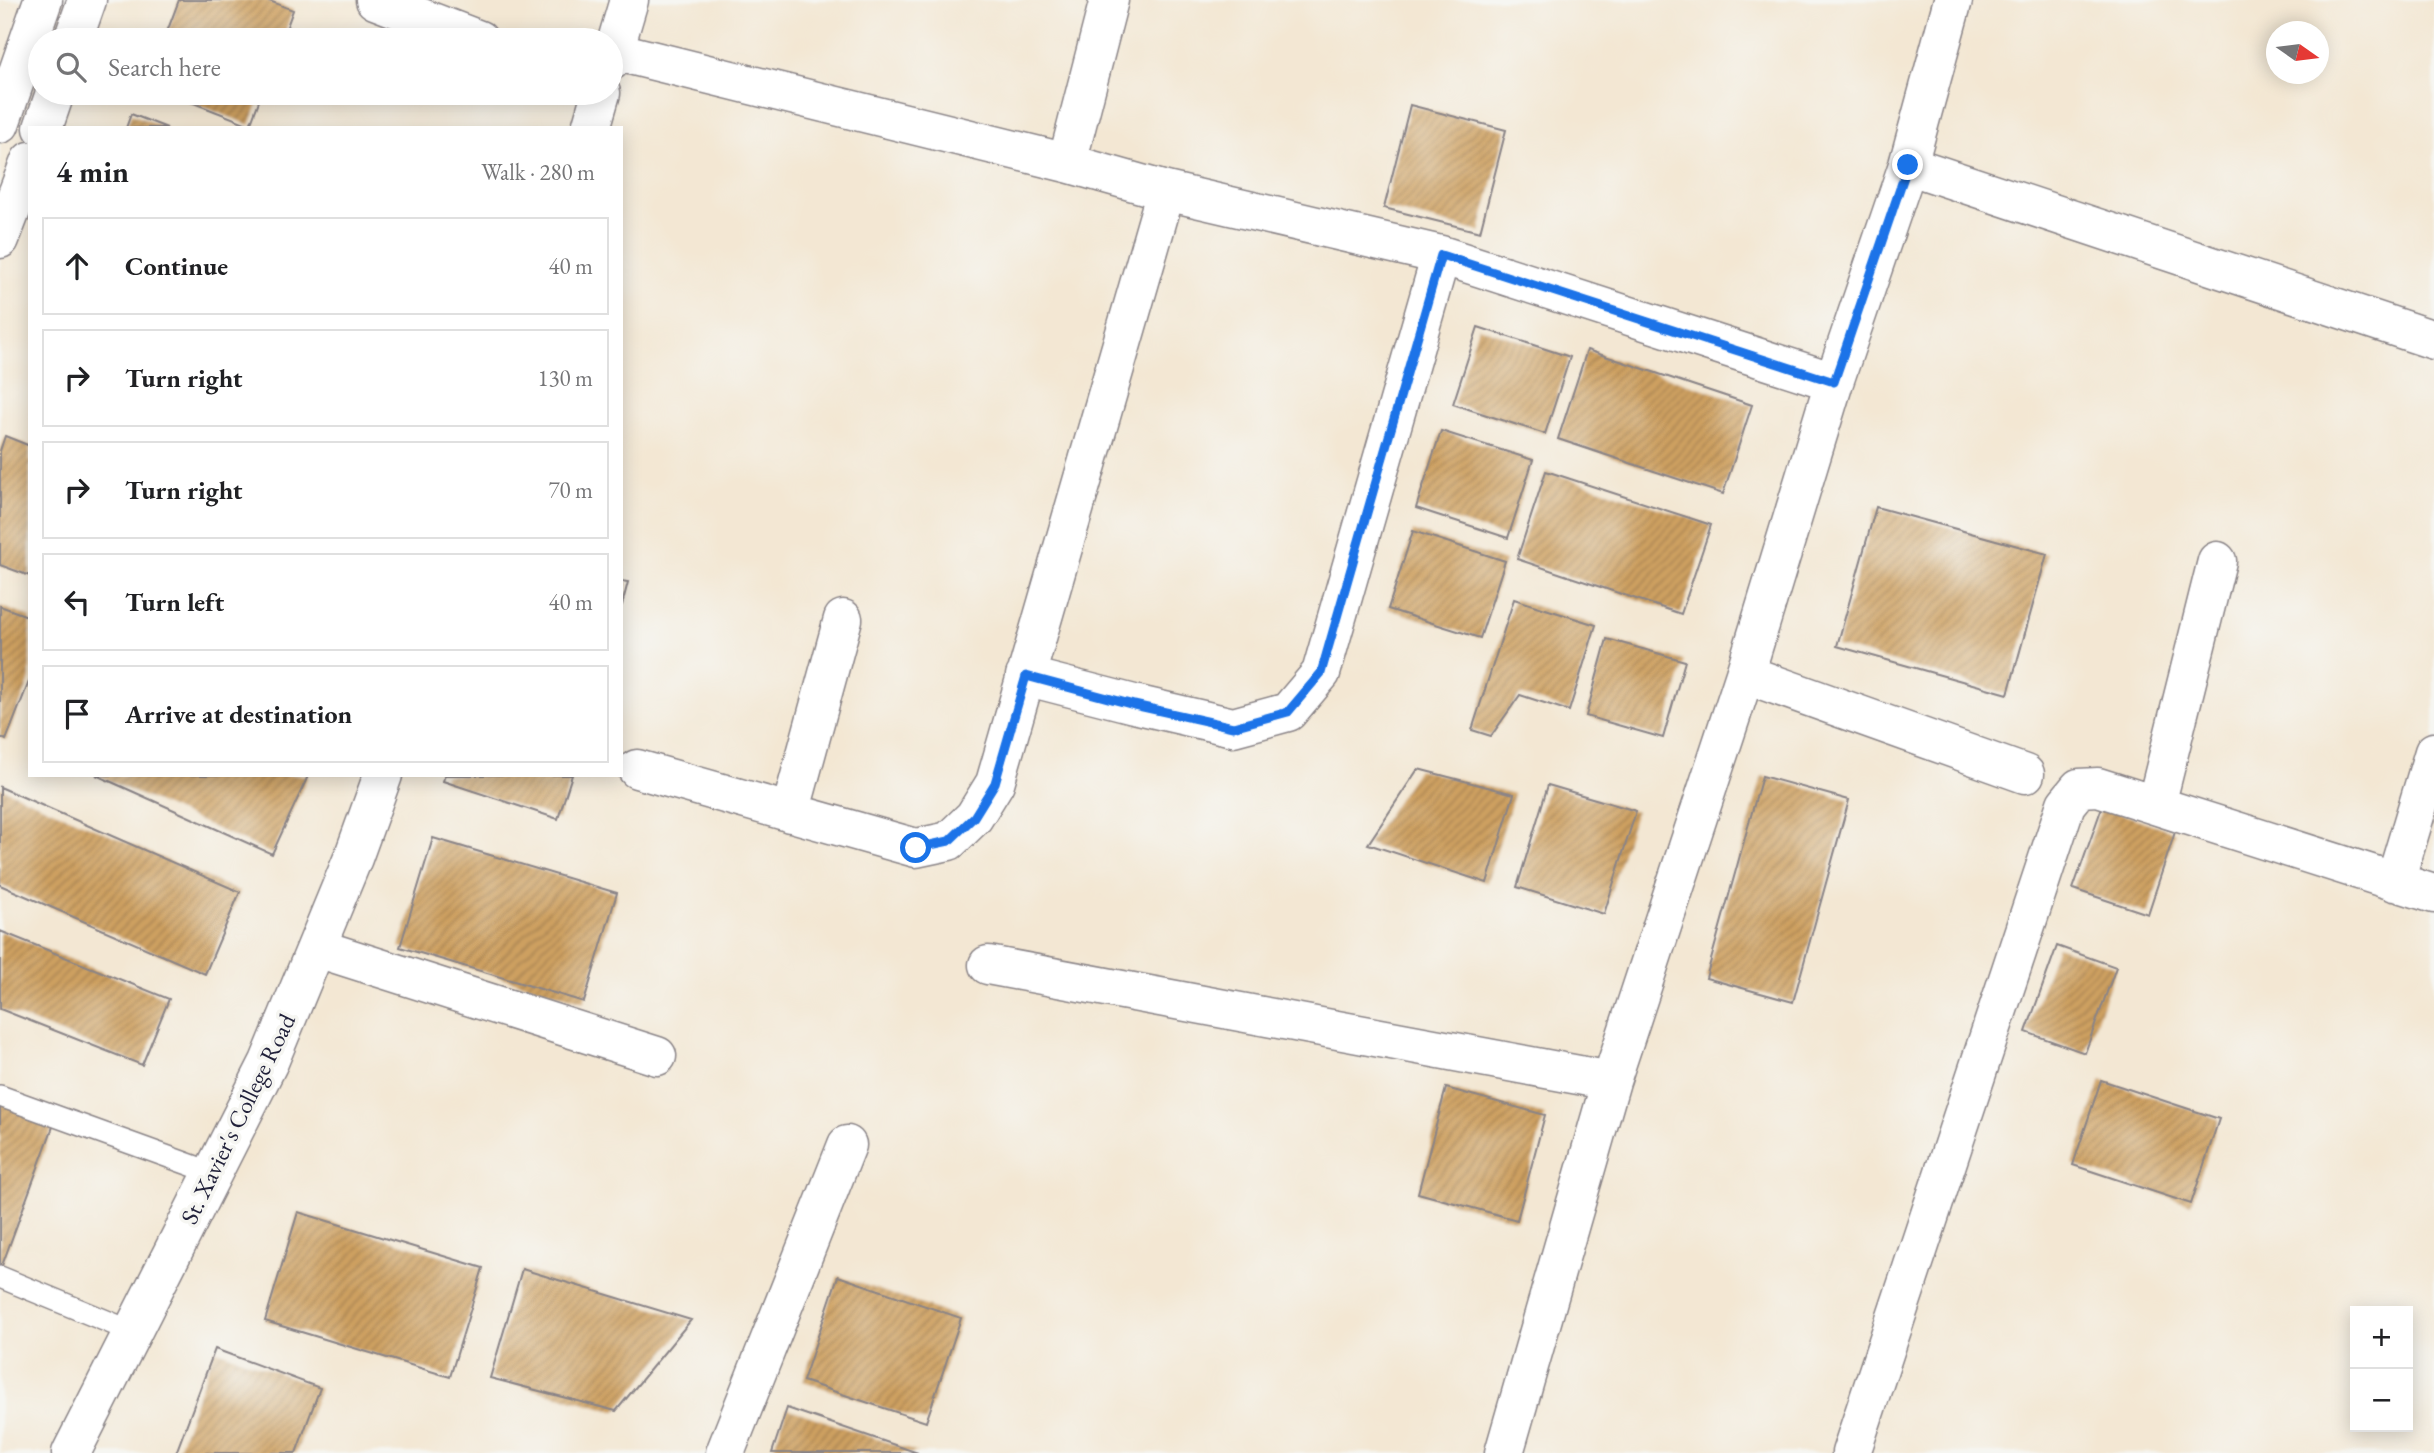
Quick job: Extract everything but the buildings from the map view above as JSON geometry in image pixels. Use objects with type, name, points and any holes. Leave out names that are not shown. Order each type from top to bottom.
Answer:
[{"type":"street","points":[[33,28],[43,0]]},
{"type":"street","points":[[77,28],[87,0]]},
{"type":"street","points":[[375,0],[448,28]]},
{"type":"street","points":[[620,28],[629,0]]},
{"type":"street","points":[[1067,163],[1109,0]]},
{"type":"street","points":[[1504,1453],[1611,1081],[1745,674],[1834,382],[1908,165],[1953,0]]},
{"type":"street","points":[[0,124],[28,43]]},
{"type":"street","points":[[623,59],[1067,163],[1166,191],[1441,255],[1834,382]]},
{"type":"street","points":[[44,126],[51,105]]},
{"type":"street","points":[[592,126],[598,105]]},
{"type":"street","points":[[1908,165],[2434,340]]},
{"type":"street","points":[[0,239],[28,167]]},
{"type":"street","points":[[637,769],[916,848],[949,841],[974,817],[995,783],[1166,191]]},
{"type":"street","points":[[1026,676],[1134,705],[1233,727],[1288,712],[1321,673],[1441,255]]},
{"type":"street","points":[[2156,805],[2217,561]]},
{"type":"street","points":[[790,813],[843,619]]},
{"type":"street","points":[[1745,674],[2025,774]]},
{"type":"street","points":[[2395,882],[2434,752]]},
{"type":"street","name":"St. Xavier's College Road","points":[[71,1453],[269,1062],[354,858],[382,777]]},
{"type":"street","points":[[1851,1453],[2066,804],[2080,788],[2098,787],[2434,894]]},
{"type":"street","points":[[317,948],[657,1056]]},
{"type":"street","points":[[988,965],[1611,1081]]},
{"type":"street","points":[[725,1453],[847,1145]]},
{"type":"lane","points":[[0,1096],[213,1173]]},
{"type":"lane","points":[[0,1277],[133,1332]]},
{"type":"route","points":[[916,848],[949,841],[974,817],[995,783],[1026,676],[1134,705],[1233,727],[1288,712],[1321,673],[1441,255],[1834,382],[1908,165]]}]
